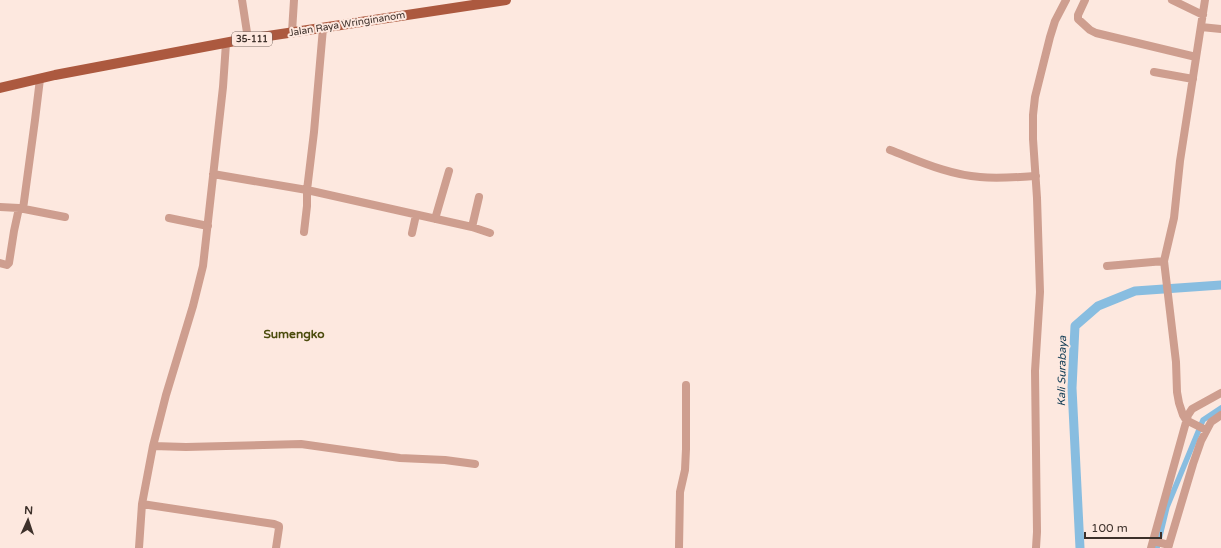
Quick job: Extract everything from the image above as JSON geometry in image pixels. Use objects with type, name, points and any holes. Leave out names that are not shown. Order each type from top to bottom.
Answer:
[{"type":"main road","name":"Jalan Raya Wringinanom","points":[[0,88],[248,39],[506,0]]},
{"type":"street","points":[[242,0],[248,39]]},
{"type":"street","points":[[292,32],[294,0]]},
{"type":"street","points":[[1036,548],[1035,371],[1040,292],[1033,115],[1034,104],[1053,27],[1066,0]]},
{"type":"street","points":[[1084,0],[1078,15],[1078,19],[1093,32],[1196,57]]},
{"type":"street","points":[[1172,0],[1203,15]]},
{"type":"street","points":[[1204,429],[1187,420],[1183,415],[1177,392],[1176,362],[1165,265],[1174,218],[1180,161],[1205,0]]},
{"type":"street","points":[[1201,27],[1221,29]]},
{"type":"street","points":[[304,232],[323,28]]},
{"type":"street","points":[[139,548],[142,504],[153,446],[203,266],[223,87],[226,43]]},
{"type":"street","points":[[1154,72],[1193,79]]},
{"type":"street","points":[[0,263],[7,265],[9,263],[14,230],[21,208],[40,79]]},
{"type":"street","points":[[890,150],[935,167],[963,175],[980,177],[1036,176]]},
{"type":"street","points":[[435,219],[449,171]]},
{"type":"street","points":[[213,174],[307,190],[472,227],[490,233]]},
{"type":"street","points":[[472,227],[479,197]]},
{"type":"street","points":[[0,207],[21,208],[65,217]]},
{"type":"street","points":[[412,233],[416,215]]},
{"type":"street","points":[[169,218],[208,226]]},
{"type":"street","points":[[1107,266],[1165,265]]},
{"type":"street","points":[[679,548],[680,492],[685,470],[686,449],[686,385]]},
{"type":"street","points":[[1221,393],[1192,409],[1187,420],[1153,543],[1168,546],[1204,429],[1221,415]]},
{"type":"street","points":[[153,446],[186,447],[301,444],[400,458],[445,460],[475,464]]},
{"type":"street","points":[[142,504],[274,524],[279,528],[276,548]]},
{"type":"waterway","name":"Kali Surabaya","points":[[1080,548],[1072,388],[1075,326],[1098,306],[1135,291],[1221,285]]},
{"type":"waterway","points":[[1157,548],[1167,507],[1203,420],[1221,408]]},
{"type":"district","name":"Sumengko","points":[[294,334]]}]
